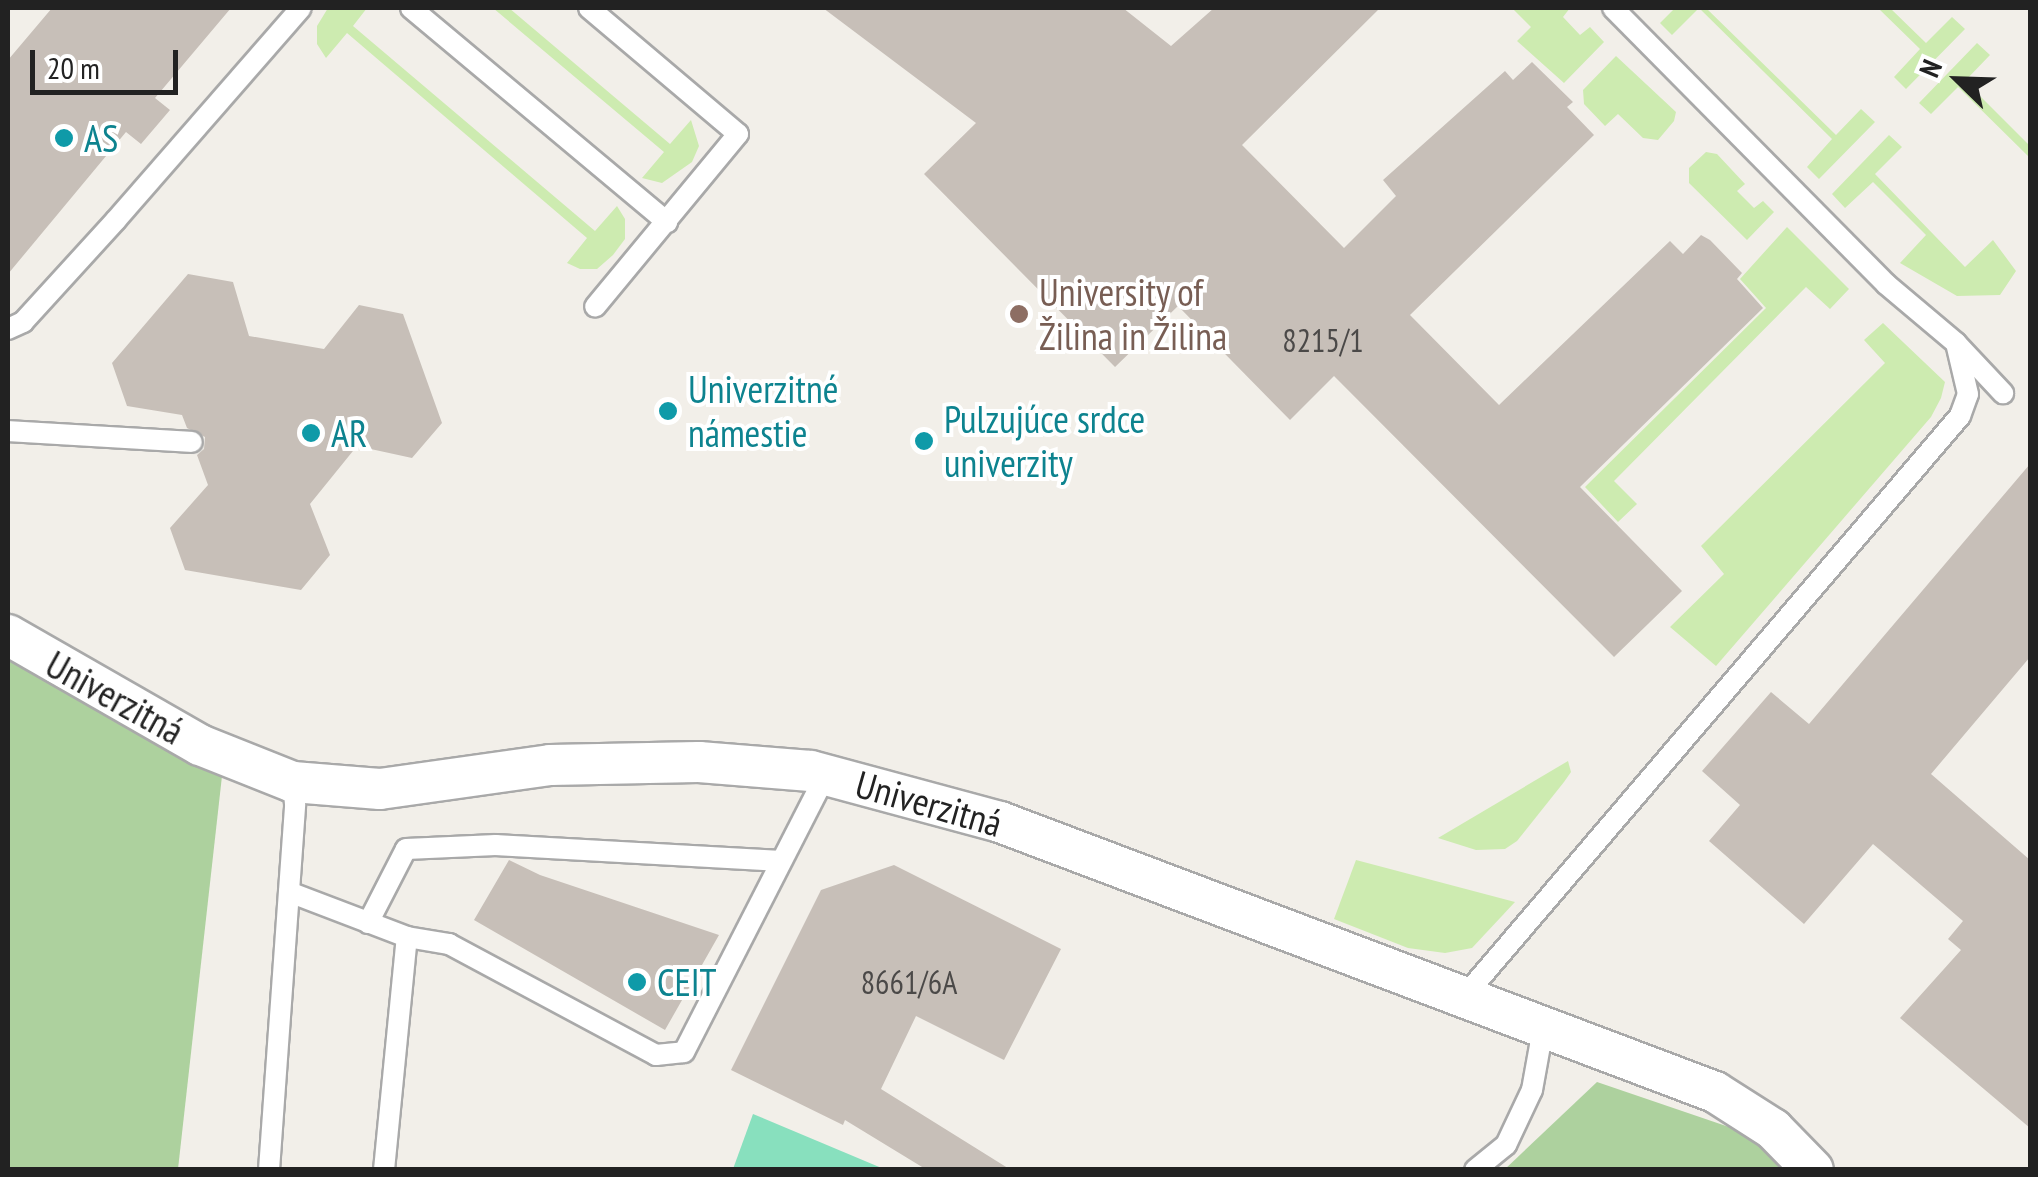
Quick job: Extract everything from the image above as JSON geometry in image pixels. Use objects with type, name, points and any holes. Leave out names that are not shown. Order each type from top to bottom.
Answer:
[{"type":"street","name":"Univerzitná","points":[[8,636],[200,745],[293,782],[380,789],[550,765],[680,762],[826,774],[1000,822],[1714,1092],[1773,1129],[1813,1170]]},
{"type":"lane","points":[[8,329],[23,322],[301,8]]},
{"type":"lane","points":[[411,8],[666,222]]},
{"type":"lane","points":[[589,8],[738,134],[595,307]]},
{"type":"lane","points":[[1613,8],[1886,284],[1956,343],[2003,393]]},
{"type":"lane","points":[[1462,999],[1960,416],[1968,394],[1956,343]]},
{"type":"lane","points":[[8,431],[192,442]]},
{"type":"lane","points":[[290,892],[406,938],[449,944],[656,1055],[684,1052],[826,774]]},
{"type":"lane","points":[[269,1170],[290,892],[293,782]]},
{"type":"lane","points":[[368,923],[406,850],[496,846],[782,861]]},
{"type":"lane","points":[[384,1170],[406,938]]},
{"type":"lane","points":[[1475,1170],[1506,1144],[1526,1104],[1543,1029]]},
{"type":"green space","points":[[328,8],[367,8],[353,26],[595,231],[617,206],[625,219],[625,239],[613,255],[597,269],[580,269],[567,263],[587,238],[347,33],[326,58],[317,44],[317,26]]},
{"type":"green space","points":[[493,8],[509,8],[670,144],[691,120],[699,146],[692,162],[662,183],[642,178],[664,152]]},
{"type":"green space","points":[[1512,8],[1570,8],[1563,17],[1580,35],[1590,27],[1604,42],[1564,83],[1517,41],[1531,27]]},
{"type":"green space","points":[[1675,8],[1699,8],[1672,35],[1660,23]]},
{"type":"green space","points":[[1699,8],[1706,8],[1836,135],[1861,109],[1875,122],[1819,179],[1807,167],[1832,139]]},
{"type":"green space","points":[[1878,8],[1890,8],[1926,43],[1952,17],[1965,29],[1906,89],[1894,77],[1920,49]]},
{"type":"green space","points":[[1977,43],[1990,55],[1965,81],[2030,146],[2030,158],[1958,87],[1931,114],[1919,103]]},
{"type":"green space","points":[[1616,56],[1676,112],[1674,121],[1658,140],[1643,138],[1618,114],[1605,126],[1584,104],[1583,90]]},
{"type":"green space","points":[[1889,135],[1902,147],[1875,174],[1965,267],[1993,240],[2016,271],[2000,295],[1957,296],[1900,263],[1926,235],[1873,182],[1845,208],[1832,194]]},
{"type":"green space","points":[[1706,152],[1717,154],[1745,184],[1737,191],[1754,208],[1763,201],[1774,212],[1747,240],[1689,183],[1689,168]]},
{"type":"green space","points":[[1787,227],[1849,289],[1830,309],[1806,287],[1614,481],[1637,504],[1618,522],[1585,487],[1766,308],[1740,279]]},
{"type":"green space","points":[[1883,323],[1945,382],[1941,398],[1931,417],[1716,666],[1670,627],[1724,574],[1701,546],[1885,363],[1864,340]]},
{"type":"green space","points":[[8,638],[223,767],[178,1169],[8,1170]]},
{"type":"green space","points":[[1568,761],[1571,772],[1564,782],[1517,841],[1505,849],[1476,850],[1438,838]]},
{"type":"green space","points":[[1356,860],[1515,902],[1472,948],[1445,953],[1408,948],[1334,919]]},
{"type":"green space","points":[[1597,1082],[1773,1142],[1794,1170],[1504,1170]]},
{"type":"green space","points":[[753,1114],[884,1169],[733,1169]]},
{"type":"building","name":"AS","points":[[52,8],[231,8],[155,98],[170,110],[141,144],[126,132],[8,274],[8,60]]},
{"type":"building","points":[[823,8],[1123,8],[1171,46],[1214,8],[1380,8],[1242,145],[1344,248],[1396,196],[1383,180],[1505,71],[1513,80],[1532,62],[1573,102],[1567,107],[1594,135],[1410,315],[1499,405],[1670,241],[1683,254],[1701,235],[1710,240],[1742,273],[1737,279],[1763,308],[1580,487],[1682,591],[1614,657],[1334,376],[1290,420],[1178,306],[1115,367],[924,174],[976,123]]},
{"type":"building","name":"AR","points":[[188,274],[233,282],[249,336],[324,349],[359,305],[403,314],[442,423],[412,458],[357,446],[310,504],[330,555],[301,590],[185,570],[170,528],[208,485],[197,455],[204,449],[205,437],[187,428],[182,415],[127,406],[112,363]]},
{"type":"building","points":[[2030,464],[2030,657],[1931,774],[2030,860],[2030,1128],[1900,1018],[1961,950],[1948,939],[1963,921],[1873,844],[1804,924],[1709,841],[1740,805],[1702,771],[1771,692],[1809,724]]},
{"type":"building","name":"CEIT","points":[[509,860],[540,875],[719,935],[665,1030],[474,920]]},
{"type":"building","points":[[894,865],[1061,949],[1004,1060],[916,1016],[881,1089],[1011,1170],[927,1170],[845,1120],[843,1125],[731,1070],[821,890]]},
{"type":"place","name":"AS","points":[[64,138]]},
{"type":"place","name":"University of Žilina in Žilina","points":[[1019,314]]},
{"type":"place","name":"Univerzitné námestie","points":[[668,411]]},
{"type":"place","name":"AR","points":[[311,433]]},
{"type":"place","name":"Pulzujúce srdce univerzity","points":[[924,441]]},
{"type":"place","name":"CEIT","points":[[637,982]]}]
